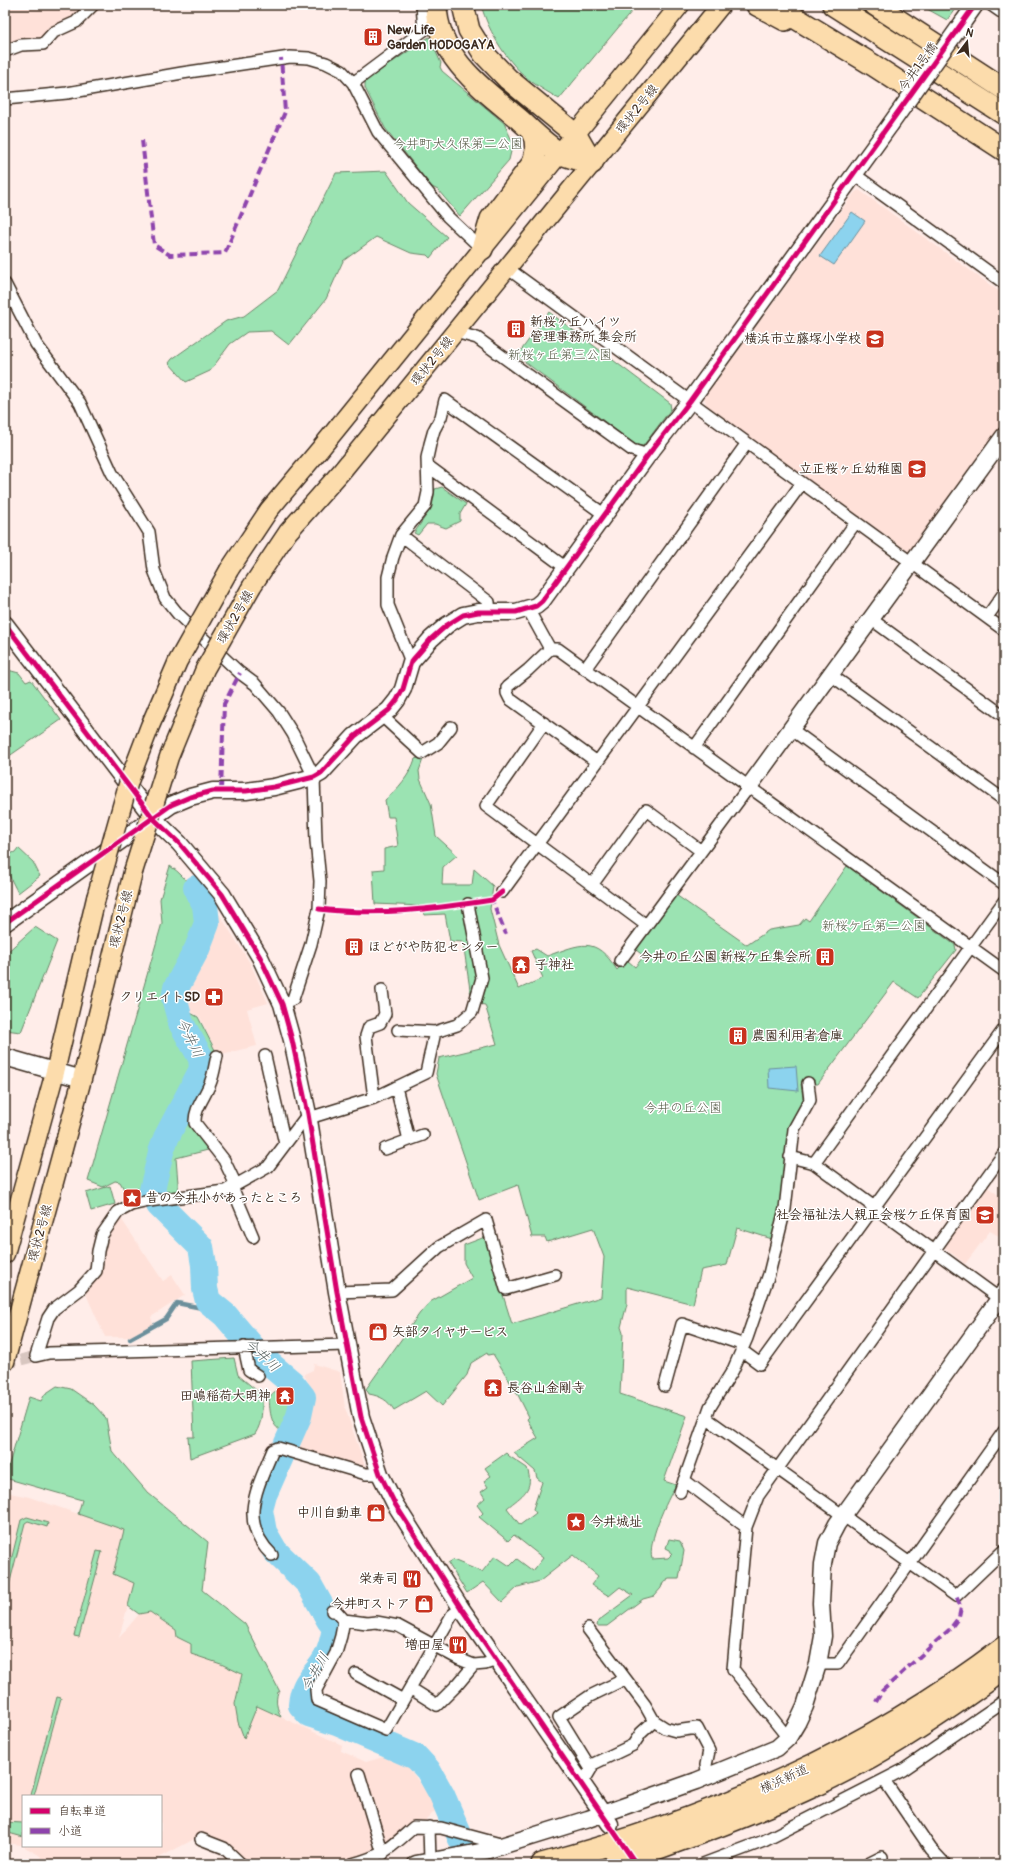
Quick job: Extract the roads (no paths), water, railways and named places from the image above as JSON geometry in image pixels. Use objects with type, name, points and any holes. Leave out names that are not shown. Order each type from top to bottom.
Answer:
[{"type":"highway","points":[[436,5],[440,30],[447,48],[458,64],[480,87],[560,153],[592,164]]},
{"type":"highway","points":[[463,5],[469,30],[484,54],[508,79],[576,134],[592,164]]},
{"type":"highway","points":[[757,5],[873,65]]},
{"type":"highway","points":[[774,5],[873,65],[1004,150]]},
{"type":"highway","points":[[833,5],[1004,114]]},
{"type":"highway","points":[[874,5],[1004,89]]},
{"type":"highway","points":[[482,249],[491,219],[533,163],[536,151],[535,139],[531,130]]},
{"type":"highway","name":"横浜新道","points":[[542,1864],[596,1850],[715,1809],[804,1770],[898,1719],[972,1671],[1004,1647]]},
{"type":"highway","name":"横浜新道","points":[[614,1864],[718,1828],[804,1791],[838,1774],[880,1751],[962,1699],[1004,1669]]},
{"type":"main road","points":[[5,1254],[54,1072],[96,898],[129,781],[150,726],[178,661],[229,570],[269,510],[325,444],[680,5]]},
{"type":"main road","name":"環状2号線","points":[[5,1362],[82,1079],[133,872],[169,757],[205,669],[252,586],[288,532],[341,472],[717,11]]},
{"type":"street","points":[[5,50],[21,45],[43,44],[54,32],[76,22],[93,5]]},
{"type":"street","points":[[353,83],[424,30],[422,5]]},
{"type":"street","name":"今井1号橋","points":[[528,609],[536,606],[542,601],[648,455],[690,401],[975,5]]},
{"type":"street","points":[[991,5],[1004,14]]},
{"type":"street","points":[[5,99],[67,93],[182,73],[290,57],[309,58],[326,63],[342,71],[353,83],[378,132],[448,216],[482,249]]},
{"type":"street","points":[[854,174],[1004,283]]},
{"type":"street","points":[[507,268],[1004,630]]},
{"type":"street","points":[[5,284],[36,344],[80,403],[112,473],[149,532],[154,570],[165,598],[178,614],[240,673],[254,684],[279,712],[293,734],[314,777],[316,841],[320,881],[320,909],[311,944],[293,999],[282,1004]]},
{"type":"street","points":[[455,332],[477,338],[632,450],[648,455]]},
{"type":"street","points":[[411,662],[388,605],[388,577],[392,557],[401,535],[425,506],[428,492],[430,444],[434,430],[441,417],[445,400],[605,514]]},
{"type":"street","points":[[620,961],[831,675],[1004,436]]},
{"type":"street","points":[[585,669],[747,442]]},
{"type":"street","points":[[428,466],[566,568]]},
{"type":"street","points":[[502,892],[802,483]]},
{"type":"street","points":[[694,748],[856,522]]},
{"type":"street","points":[[401,535],[489,602],[490,613]]},
{"type":"street","points":[[987,617],[1004,593]]},
{"type":"street","points":[[5,923],[172,805],[190,797],[213,791],[246,791],[274,787],[314,777],[321,773],[355,736],[382,716],[397,700],[403,689],[411,662],[431,639],[452,622],[463,616],[478,612],[516,612],[528,609],[550,648]]},
{"type":"street","points":[[871,619],[1004,716]]},
{"type":"street","points":[[5,624],[153,818],[179,843],[222,894],[260,957],[282,1004],[292,1040],[308,1116],[346,1345],[361,1417],[380,1474],[395,1504],[461,1608],[606,1819]]},
{"type":"street","points":[[550,648],[558,649],[748,788],[1004,971]]},
{"type":"street","points":[[550,648],[528,670],[507,687],[507,693],[510,699],[597,762]]},
{"type":"street","points":[[831,675],[1004,800]]},
{"type":"street","points":[[382,716],[422,753],[438,743],[451,727]]},
{"type":"street","points":[[544,723],[486,806],[646,925]]},
{"type":"street","points":[[791,729],[1004,884]]},
{"type":"street","points":[[592,885],[646,810],[701,851]]},
{"type":"street","points":[[814,1163],[1004,901]]},
{"type":"street","points":[[398,1030],[435,1032],[457,1025],[472,1012],[482,978],[468,904]]},
{"type":"street","points":[[374,1098],[366,1036],[369,1027],[380,1023],[385,1014],[382,990]]},
{"type":"street","points":[[665,1386],[682,1324],[742,1348],[760,1364],[1004,1029]]},
{"type":"street","points":[[346,1345],[50,1353],[36,1356],[48,1318],[54,1309],[79,1290],[96,1271],[98,1251],[102,1235],[118,1212],[125,1208],[149,1201],[225,1191],[268,1167],[308,1116],[374,1098],[426,1073],[435,1032]]},
{"type":"street","points":[[216,1056],[211,1082],[195,1117],[195,1123],[224,1160],[253,1237]]},
{"type":"street","points":[[265,1056],[285,1144]]},
{"type":"street","points":[[5,1057],[82,1079]]},
{"type":"street","points":[[680,1492],[710,1407],[733,1370],[769,1274],[784,1209],[794,1129],[810,1100],[808,1083]]},
{"type":"street","points":[[396,1087],[409,1140]]},
{"type":"street","points":[[385,1149],[423,1135]]},
{"type":"street","points":[[788,1738],[733,1669],[746,1527],[758,1496],[776,1468],[1004,1153]]},
{"type":"street","points":[[352,1864],[372,1859],[382,1854],[414,1827],[441,1828],[484,1845],[504,1846],[606,1819],[777,1748],[788,1738],[805,1706],[818,1664],[823,1636],[821,1603],[823,1564],[827,1543],[843,1516],[1003,1297],[933,1251],[814,1163],[790,1157]]},
{"type":"street","points":[[337,1292],[392,1290],[439,1247],[486,1220],[506,1290],[555,1275]]},
{"type":"street","points":[[244,1347],[249,1370],[258,1376]]},
{"type":"street","points":[[706,1418],[956,1596],[1004,1550]]},
{"type":"street","points":[[818,1664],[838,1664],[1004,1431]]},
{"type":"street","points":[[272,1555],[264,1548],[252,1515],[253,1500],[273,1450],[278,1448],[293,1454],[366,1474],[380,1474]]},
{"type":"street","points":[[684,1480],[746,1527]]},
{"type":"street","points":[[344,1620],[336,1653],[316,1690],[317,1700],[386,1730],[452,1615],[461,1608]]},
{"type":"street","points":[[332,1611],[336,1610],[344,1620],[367,1623],[376,1622],[398,1626],[434,1646],[474,1665],[485,1664],[497,1660]]},
{"type":"street","points":[[588,1629],[654,1721],[665,1728],[676,1731],[697,1728],[709,1751],[706,1765],[708,1776]]},
{"type":"street","points":[[410,1688],[436,1705],[458,1684],[474,1665]]},
{"type":"street","points":[[356,1674],[403,1700]]},
{"type":"street","points":[[582,1784],[591,1769],[560,1717],[590,1696],[625,1679]]},
{"type":"street","points":[[703,1864],[764,1841],[903,1770],[1004,1702]]},
{"type":"street","points":[[589,1766],[633,1745],[640,1733],[654,1721]]},
{"type":"street","points":[[359,1774],[382,1854]]},
{"type":"street","points":[[884,1780],[931,1848],[945,1864]]},
{"type":"street","points":[[429,1827],[423,1862],[448,1857],[484,1845]]},
{"type":"street","points":[[201,1839],[224,1848],[241,1864]]},
{"type":"street","points":[[868,1864],[882,1857]]},
{"type":"water","points":[[852,212],[865,221],[834,265],[820,256]]},
{"type":"water","points":[[796,1066],[798,1091],[769,1088],[768,1068]]},
{"type":"waterway","name":"今井川","points":[[196,888],[205,905],[207,923],[197,949],[176,988],[174,998],[181,1023],[201,1058],[202,1069],[166,1138],[152,1190],[159,1205],[201,1247],[204,1265],[205,1289],[208,1301],[225,1315],[260,1356],[292,1383],[303,1397],[299,1416],[264,1495],[260,1510],[264,1532],[275,1551],[309,1584],[335,1628],[328,1655],[307,1684],[302,1696],[301,1705],[309,1714],[337,1723],[416,1757],[428,1770],[442,1795],[461,1839]]},
{"type":"waterway","points":[[130,1339],[166,1319],[177,1303],[212,1310],[225,1315]]},
{"type":"tunnel","points":[[5,1364],[36,1356]]},
{"type":"place","name":"New Life Garden HODOGAYA","points":[[373,37]]},
{"type":"place","name":"新桜ヶ丘ハイツ 管理事務所 集会所","points":[[516,329]]},
{"type":"place","name":"横浜市立藤塚小学校","points":[[875,339]]},
{"type":"place","name":"立正桜ヶ丘幼稚園","points":[[917,469]]},
{"type":"place","name":"ほどがや防犯センター","points":[[354,947]]},
{"type":"place","name":"今井の丘公園 新桜ケ丘集会所","points":[[825,957]]},
{"type":"place","name":"子神社","points":[[521,965]]},
{"type":"place","name":"クリエイトSD","points":[[214,997]]},
{"type":"place","name":"農園利用者倉庫","points":[[738,1036]]},
{"type":"place","name":"昔の今井小があったところ","points":[[132,1198]]},
{"type":"place","name":"社会福祉法人親正会桜ケ丘保育園","points":[[985,1215]]},
{"type":"place","name":"矢部タイヤサービス","points":[[378,1332]]},
{"type":"place","name":"長谷山金剛寺","points":[[493,1388]]},
{"type":"place","name":"田嶋稲荷大明神","points":[[285,1396]]},
{"type":"place","name":"中川自動車","points":[[376,1513]]},
{"type":"place","name":"今井城址","points":[[576,1522]]},
{"type":"place","name":"栄寿司","points":[[412,1579]]},
{"type":"place","name":"今井町ストア","points":[[424,1604]]},
{"type":"place","name":"増田屋","points":[[458,1645]]},
{"type":"park label","name":"今井町大久保第二公園","points":[[458,144]]},
{"type":"park label","name":"新桜ヶ丘第三公園","points":[[560,355]]},
{"type":"park label","name":"新桜ケ丘第二公園","points":[[874,926]]},
{"type":"park label","name":"今井の丘公園","points":[[683,1108]]}]
